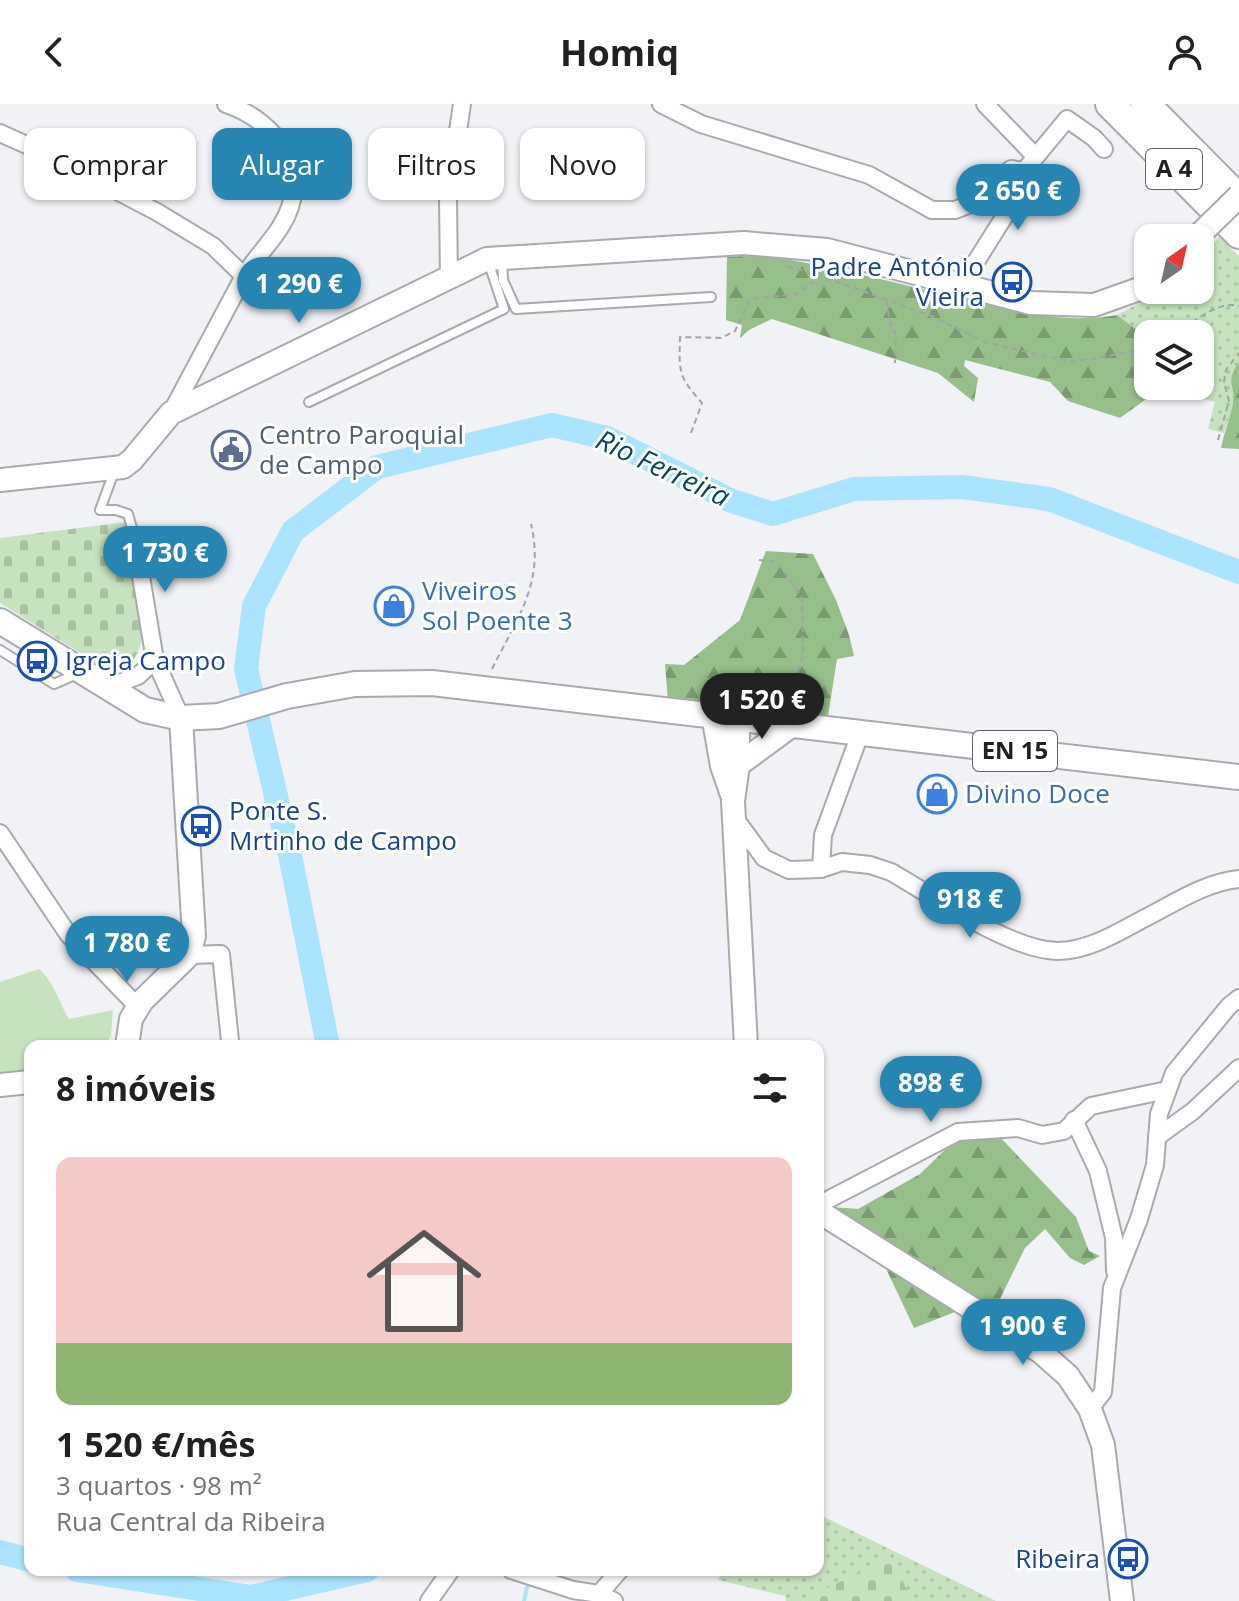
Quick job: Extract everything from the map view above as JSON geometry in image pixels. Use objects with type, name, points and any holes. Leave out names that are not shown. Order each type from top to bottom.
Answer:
[{"type":"highway","name":"A 4","points":[[1110,104],[1239,234]]},
{"type":"highway","name":"A 4","points":[[1145,104],[1239,197]]},
{"type":"main road","name":"EN 15","points":[[0,621],[145,710],[181,718],[219,716],[287,696],[355,684],[432,683],[1239,777]]},
{"type":"street","points":[[0,480],[115,468],[132,460],[171,413],[244,276],[282,225],[292,198],[292,169],[283,144],[249,108],[226,104]]},
{"type":"street","points":[[449,280],[448,198],[462,104]]},
{"type":"street","points":[[661,104],[701,124],[869,175],[932,210],[955,210],[978,201],[1011,169],[1024,171]]},
{"type":"street","points":[[985,104],[1035,156]]},
{"type":"street","points":[[962,284],[1026,182],[1024,171],[1067,119],[1104,149]]},
{"type":"street","points":[[0,133],[157,212],[213,246],[244,276]]},
{"type":"street","points":[[1211,224],[1239,197]]},
{"type":"street","points":[[171,413],[495,259],[744,243],[827,250],[1031,303],[1094,305],[1134,291]]},
{"type":"street","points":[[128,1040],[131,1019],[138,1007],[189,955],[194,936],[181,718],[155,660],[134,535]]},
{"type":"street","points":[[106,688],[138,676],[155,660]]},
{"type":"street","points":[[713,715],[734,809],[764,858],[789,870],[821,869],[842,862],[870,865],[891,872],[1027,947],[1058,951],[1098,943],[1195,890],[1224,880],[1239,879]]},
{"type":"street","points":[[738,718],[734,809],[746,1040]]},
{"type":"street","points":[[738,765],[786,725]]},
{"type":"street","points":[[821,869],[823,835],[860,734]]},
{"type":"street","points":[[0,833],[68,934],[138,1007]]},
{"type":"street","points":[[189,955],[221,954],[230,1040]]},
{"type":"street","points":[[1090,1409],[1103,1392],[1112,1288],[1155,1165],[1159,1114],[1167,1090],[1174,1073],[1239,998]]},
{"type":"street","points":[[1157,1137],[1193,1111],[1239,1068]]},
{"type":"street","points":[[0,1085],[24,1083]]},
{"type":"street","points":[[824,1205],[958,1132],[1018,1128],[1042,1135],[1064,1131],[1091,1106],[1167,1090]]},
{"type":"street","points":[[1074,1120],[1098,1171],[1114,1238],[1116,1278]]},
{"type":"street","points":[[824,1212],[1041,1352],[1068,1376],[1090,1409],[1103,1445],[1122,1601]]},
{"type":"street","points":[[429,1601],[447,1576]]},
{"type":"street","points":[[530,1576],[606,1598],[617,1576]]},
{"type":"lane","points":[[495,259],[516,309],[711,297]]},
{"type":"lane","points":[[309,402],[504,309],[495,259]]},
{"type":"lane","points":[[115,468],[100,510],[128,514],[134,535]]},
{"type":"lane","points":[[0,650],[54,684],[81,672]]},
{"type":"path","points":[[777,263],[931,316],[988,343],[1072,362],[1134,351]]},
{"type":"path","points":[[691,433],[702,403],[679,372],[680,337],[721,338],[735,331],[750,299],[797,294],[821,276]]},
{"type":"path","points":[[887,300],[889,319],[896,336],[895,363]]},
{"type":"path","points":[[1197,320],[1214,309],[1232,304],[1239,306]]},
{"type":"path","points":[[1218,440],[1229,401],[1224,382],[1226,370],[1239,353]]},
{"type":"path","points":[[482,688],[533,584],[536,545],[531,524]]},
{"type":"path","points":[[759,560],[777,562],[802,597],[803,655],[786,725]]},
{"type":"green space","points":[[1220,237],[1239,257],[1239,361],[1232,377],[1234,400],[1224,433],[1208,429],[1215,402],[1207,400],[1214,400],[1214,320],[1134,320],[1134,328],[1117,315],[1138,304],[1214,304],[1214,242]]},
{"type":"green space","points":[[761,255],[805,263],[1025,313],[1071,318],[1117,315],[1134,328],[1134,400],[1145,400],[1120,418],[1068,401],[1050,382],[965,360],[964,366],[978,378],[974,402],[938,373],[772,319],[740,338],[742,325],[726,320],[727,257]]},
{"type":"green space","points":[[1239,361],[1239,449],[1221,448],[1233,404],[1232,374]]},
{"type":"green space","points":[[126,522],[142,638],[138,652],[127,666],[108,670],[0,603],[0,538]]},
{"type":"green space","points":[[766,551],[813,554],[836,600],[854,656],[837,659],[828,716],[668,701],[665,664],[684,665],[740,620]]},
{"type":"green space","points":[[39,969],[53,986],[69,1019],[113,1010],[111,1036],[108,1040],[24,1040],[24,1075],[0,1076],[0,982]]},
{"type":"green space","points":[[996,1133],[1076,1217],[1089,1251],[1100,1256],[1084,1265],[1070,1258],[1045,1229],[1025,1248],[995,1309],[831,1207],[858,1209],[920,1174],[954,1141]]},
{"type":"green space","points":[[882,1260],[960,1310],[914,1328]]},
{"type":"green space","points":[[824,1517],[996,1601],[913,1601],[890,1556],[802,1601],[786,1601],[785,1596],[718,1580],[720,1576],[824,1576]]},
{"type":"green space","points":[[890,1556],[913,1601],[802,1601]]},
{"type":"waterway","name":"Rio Ferreira","points":[[327,1040],[291,860],[246,669],[254,606],[293,531],[377,467],[552,425],[607,438],[732,501],[773,514],[854,489],[962,487],[1049,499],[1239,572]]},
{"type":"waterway","name":"Rio Ferreira","points":[[0,1552],[24,1558]]},
{"type":"waterway","name":"Rio Ferreira","points":[[116,1576],[251,1597],[341,1576]]},
{"type":"waterway","points":[[524,1601],[527,1587]]},
{"type":"place","name":"Padre António Vieira","points":[[1012,282]]},
{"type":"place","name":"Centro Paroquial de Campo","points":[[231,450]]},
{"type":"place","name":"Viveiros Sol Poente 3","points":[[394,606]]},
{"type":"place","name":"Igreja Campo","points":[[37,661]]},
{"type":"place","name":"Divino Doce","points":[[937,794]]},
{"type":"place","name":"Ponte S. Mrtinho de Campo","points":[[201,826]]},
{"type":"place","name":"Ribeira","points":[[1128,1559]]}]
